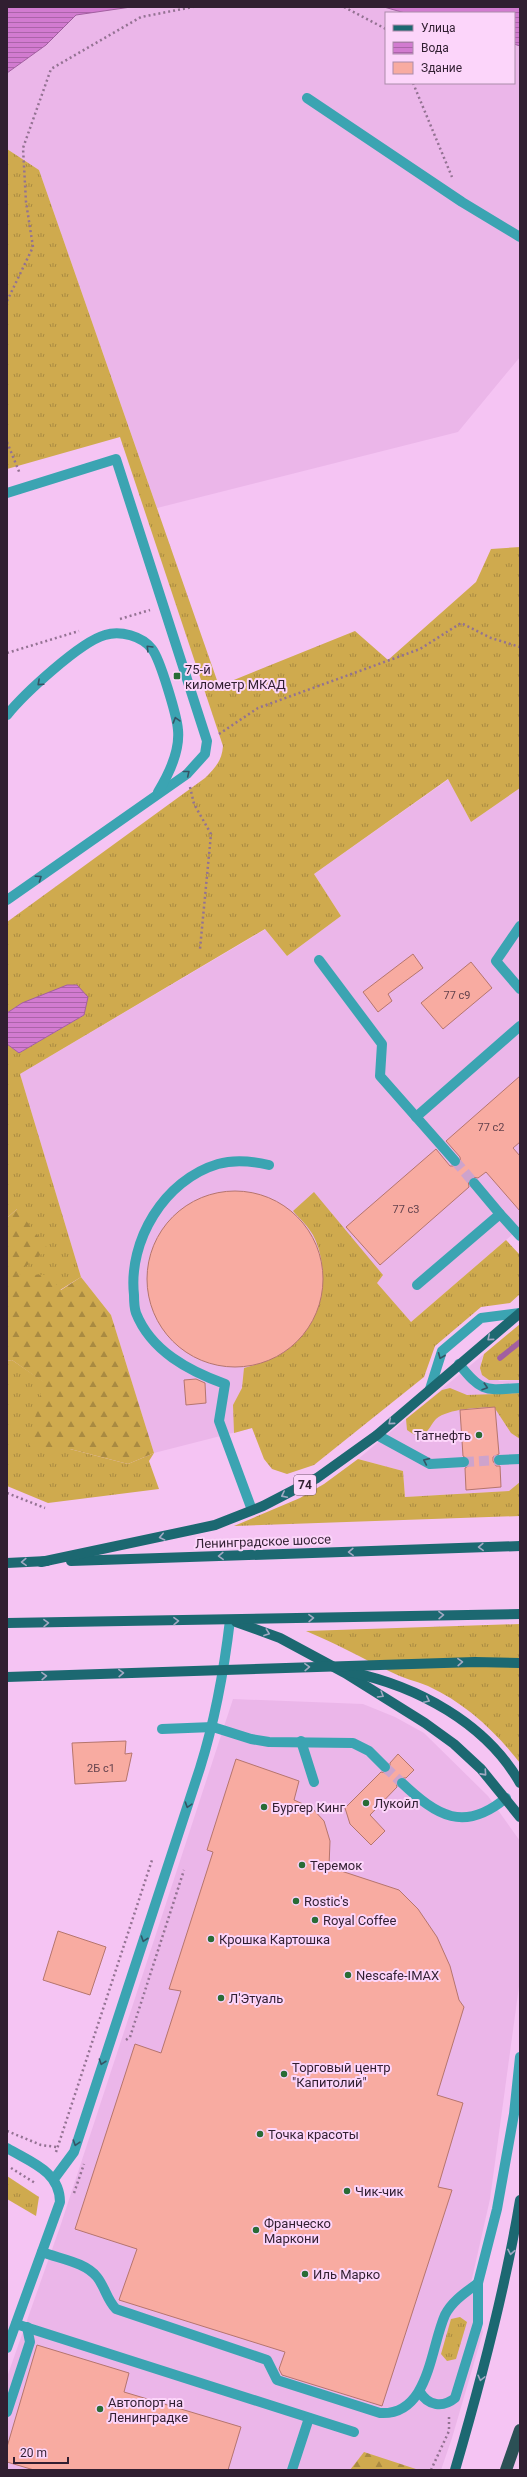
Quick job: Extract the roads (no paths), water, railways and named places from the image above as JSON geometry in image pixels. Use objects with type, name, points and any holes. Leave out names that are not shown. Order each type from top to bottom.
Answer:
[{"type":"highway","points":[[506,2470],[520,2430]]},
{"type":"main road","name":"74","points":[[41,1562],[215,1525],[252,1510],[317,1478],[377,1435],[520,1313]]},
{"type":"main road","name":"Ленинградское шоссе","points":[[7,1563],[520,1546]]},
{"type":"main road","points":[[7,1623],[520,1614]]},
{"type":"main road","points":[[230,1620],[280,1638],[345,1673],[411,1714],[454,1744],[506,1798],[520,1817]]},
{"type":"main road","points":[[7,1677],[475,1662],[520,1663]]},
{"type":"main road","points":[[323,1667],[378,1680],[423,1698],[449,1711],[485,1740],[520,1783]]},
{"type":"main road","points":[[455,2470],[473,2408],[509,2263],[520,2200]]},
{"type":"street","points":[[307,98],[462,202],[520,237]]},
{"type":"street","points":[[7,494],[116,459],[160,610],[207,741],[205,754],[187,774],[7,900]]},
{"type":"street","points":[[7,715],[82,645],[105,634],[122,634],[138,638],[152,649],[162,673],[178,730],[176,750],[169,773],[156,795]]},
{"type":"street","points":[[520,926],[496,961],[520,989]]},
{"type":"street","points":[[320,960],[382,1044],[380,1076],[455,1162]]},
{"type":"street","points":[[416,1117],[520,1026]]},
{"type":"street","points":[[252,1510],[219,1421],[226,1384],[183,1365],[165,1354],[149,1336],[136,1312],[134,1263],[144,1229],[166,1199],[190,1178],[218,1164],[247,1160],[269,1165]]},
{"type":"street","points":[[474,1183],[520,1236]]},
{"type":"street","points":[[417,1285],[500,1214]]},
{"type":"street","points":[[430,1389],[442,1351],[481,1318],[520,1313]]},
{"type":"street","points":[[460,1364],[475,1384],[492,1389],[520,1388]]},
{"type":"street","points":[[377,1435],[430,1464],[464,1462]]},
{"type":"street","points":[[499,1460],[520,1459]]},
{"type":"street","points":[[54,2179],[74,2152],[200,1768],[212,1727],[225,1662],[230,1620]]},
{"type":"street","points":[[162,1729],[212,1727],[251,1739],[269,1742],[353,1743],[369,1751],[385,1767]]},
{"type":"street","points":[[301,1742],[314,1782]]},
{"type":"street","points":[[402,1783],[432,1808],[460,1818],[474,1817],[488,1812],[506,1798]]},
{"type":"street","points":[[420,2392],[430,2403],[448,2404],[455,2398],[478,2323],[478,2284],[497,2209],[514,2114],[520,2058]]},
{"type":"street","points":[[7,2148],[47,2172],[54,2179],[60,2193],[60,2202],[7,2348]]},
{"type":"street","points":[[42,2252],[86,2267],[97,2277],[109,2302],[116,2309],[266,2360],[277,2380],[380,2413],[393,2414],[404,2410],[420,2392],[446,2314],[457,2299],[478,2284]]},
{"type":"street","points":[[16,2324],[354,2432]]},
{"type":"street","points":[[7,2412],[30,2342],[27,2327]]},
{"type":"street","points":[[292,2470],[309,2418]]},
{"type":"water","points":[[7,7],[131,7],[76,15],[46,45],[7,73]]},
{"type":"water","points":[[384,7],[520,7],[520,46],[515,44],[515,12],[402,12]]},
{"type":"water","points":[[67,985],[77,985],[88,997],[84,1015],[19,1053],[7,1044],[7,1013],[22,1003]]},
{"type":"waterway","points":[[500,1358],[520,1342]]},
{"type":"tunnel","points":[[455,1161],[474,1183]]},
{"type":"tunnel","points":[[464,1462],[499,1460]]},
{"type":"tunnel","points":[[385,1767],[402,1783]]},
{"type":"place","name":"75-й километр МКАД","points":[[177,676]]},
{"type":"place","name":"Татнефть","points":[[479,1435]]},
{"type":"place","name":"Лукойл","points":[[366,1803]]},
{"type":"place","name":"Бургер Кинг","points":[[264,1807]]},
{"type":"place","name":"Теремок","points":[[302,1865]]},
{"type":"place","name":"Rostic's","points":[[296,1901]]},
{"type":"place","name":"Royal Coffee","points":[[315,1920]]},
{"type":"place","name":"Крошка Картошка","points":[[211,1939]]},
{"type":"place","name":"Nescafe-IMAX","points":[[348,1975]]},
{"type":"place","name":"Л'Этуаль","points":[[221,1998]]},
{"type":"place","name":"Торговый центр \"Капитолий\"","points":[[284,2074]]},
{"type":"place","name":"Точка красоты","points":[[260,2134]]},
{"type":"place","name":"Чик-чик","points":[[347,2191]]},
{"type":"place","name":"Франческо Маркони","points":[[256,2230]]},
{"type":"place","name":"Иль Марко","points":[[305,2274]]},
{"type":"place","name":"Автопорт на Ленинградке","points":[[100,2409]]}]
